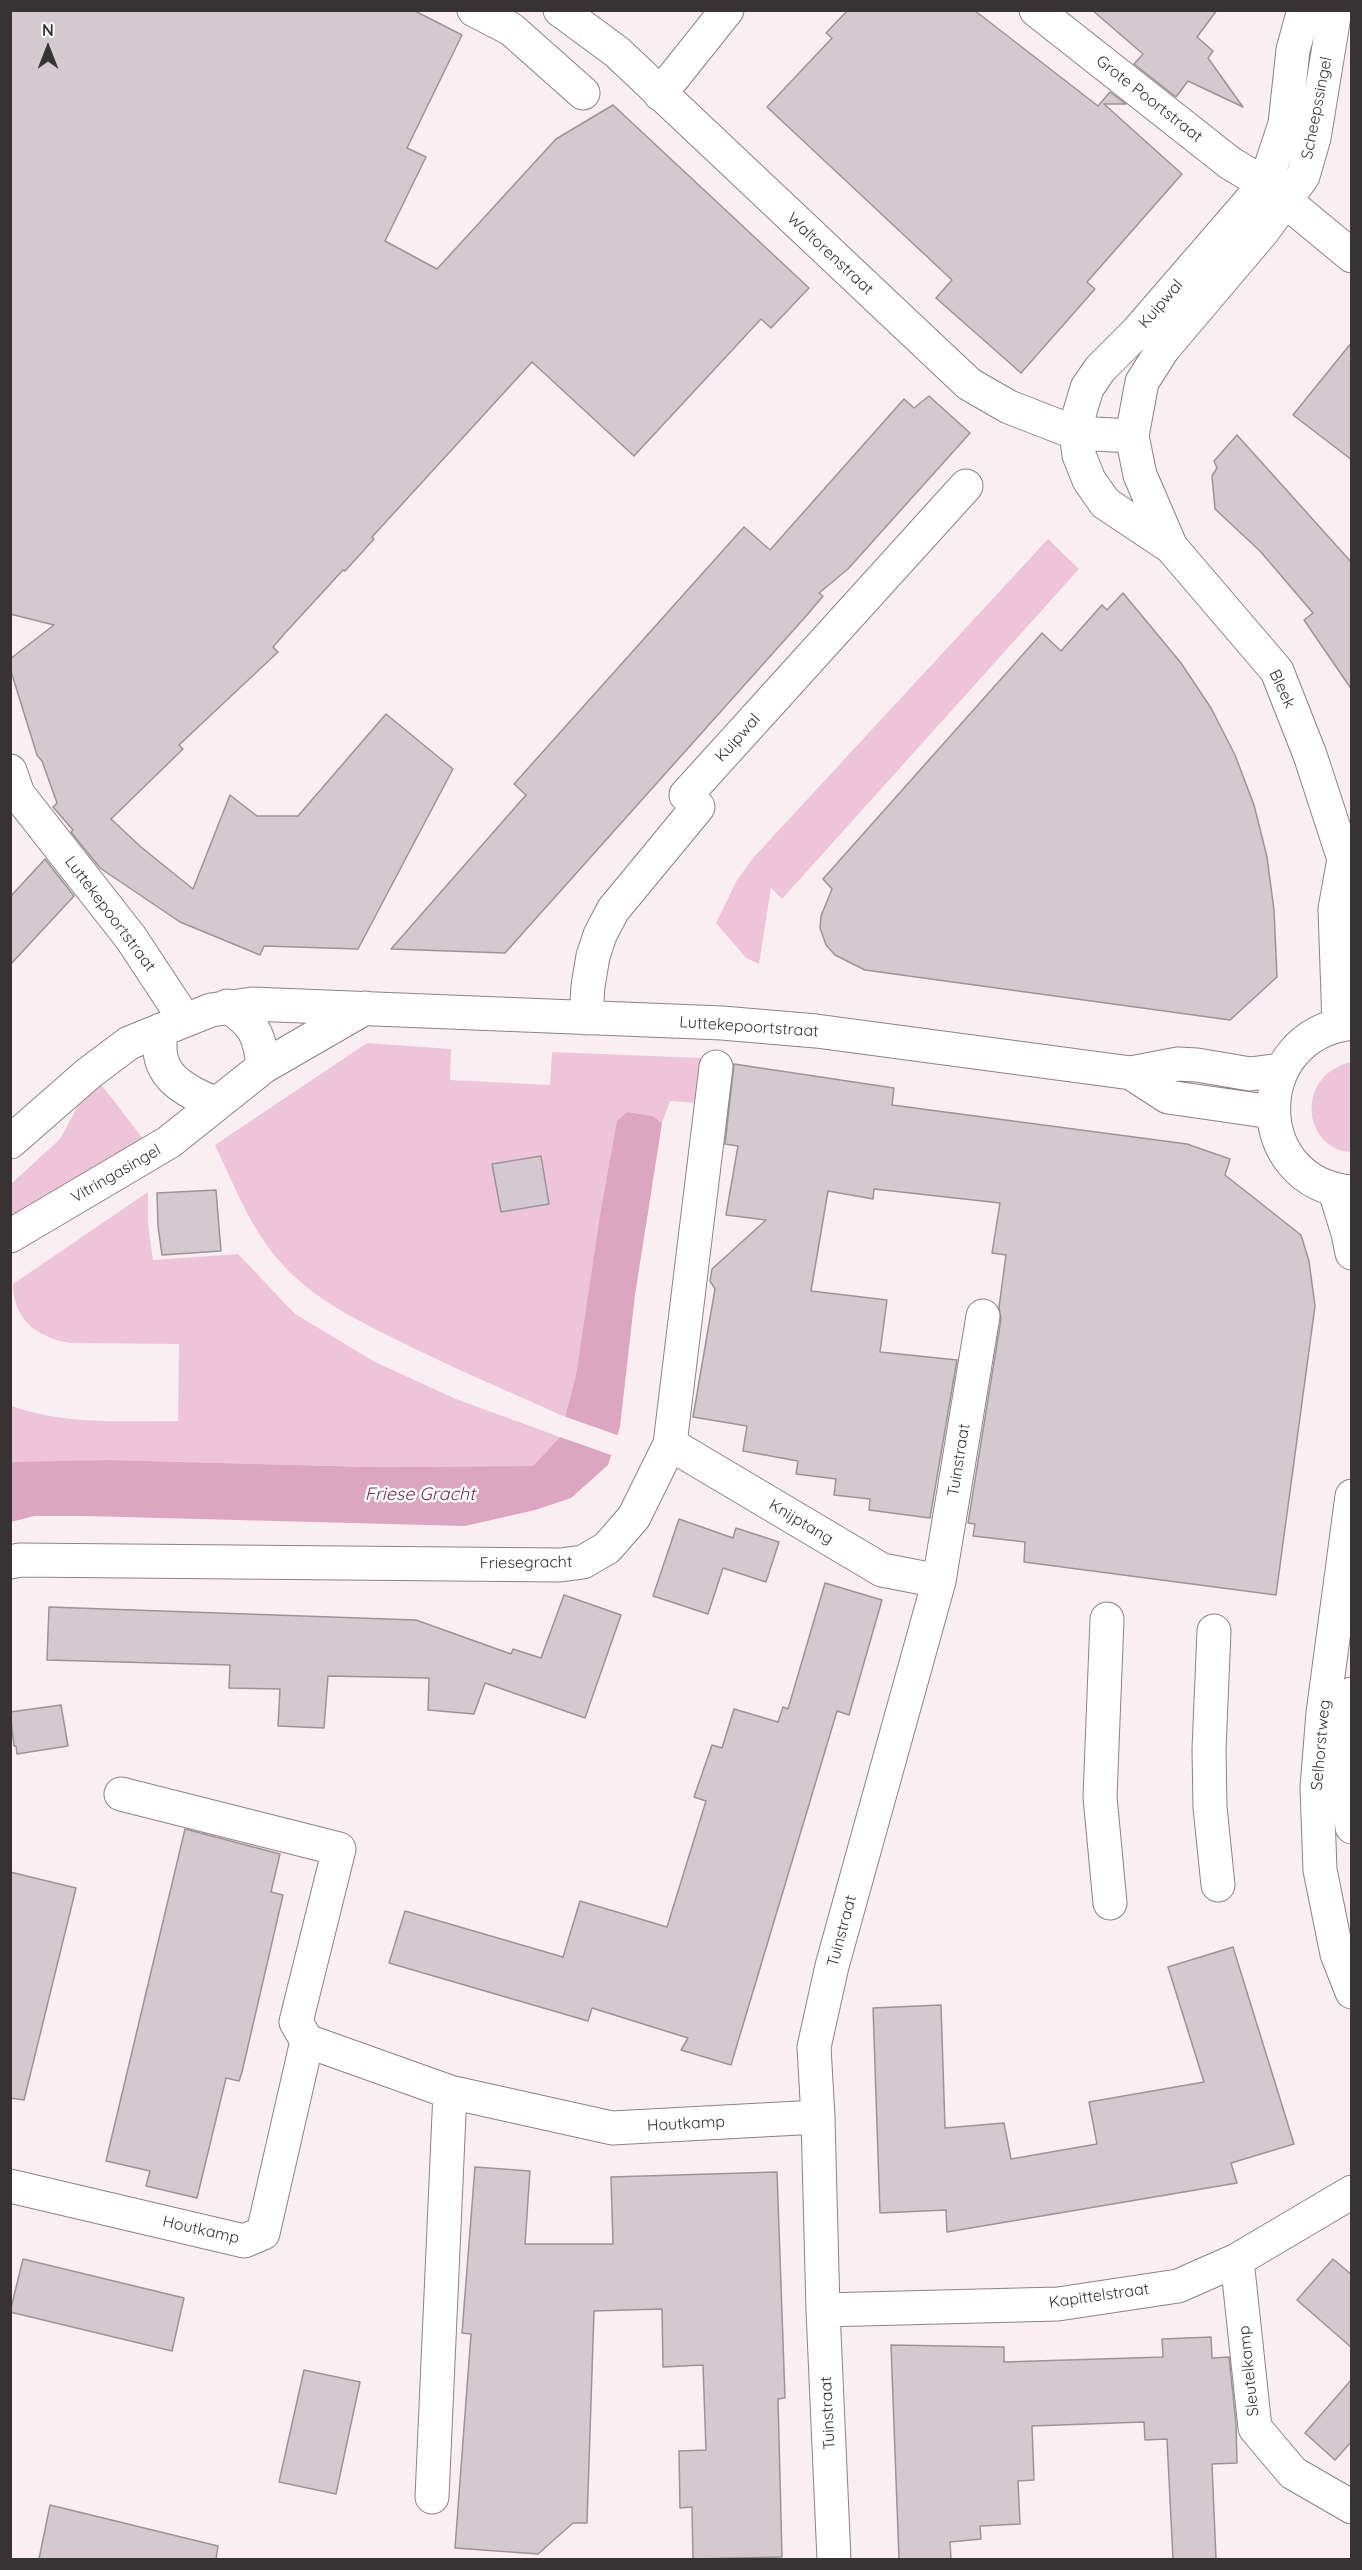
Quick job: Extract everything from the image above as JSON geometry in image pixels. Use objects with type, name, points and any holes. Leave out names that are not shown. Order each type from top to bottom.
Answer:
[{"type":"street","points":[[474,10],[511,29],[582,93]]},
{"type":"street","name":"Waltorenstraat","points":[[560,10],[617,52],[969,384],[1009,407],[1076,433],[1132,436]]},
{"type":"street","points":[[660,94],[727,10]]},
{"type":"street","name":"Grote Poortstraat","points":[[1036,10],[1230,163],[1275,193],[1345,252]]},
{"type":"street","name":"Scheepssingel","points":[[1275,193],[1293,50],[1304,10]]},
{"type":"street","name":"Scheepssingel","points":[[1275,193],[1303,176],[1314,138],[1335,10]]},
{"type":"street","name":"Kuipwal","points":[[1076,433],[1087,388],[1100,369],[1275,193]]},
{"type":"street","name":"Kuipwal","points":[[1132,436],[1142,382],[1163,349],[1263,231],[1275,193]]},
{"type":"street","name":"Bleek","points":[[1076,433],[1079,455],[1089,480],[1105,502],[1171,547],[1277,671],[1310,755],[1348,867],[1335,909],[1345,1024]]},
{"type":"street","name":"Bleek","points":[[1132,436],[1140,475],[1171,547]]},
{"type":"street","name":"Kuipwal","points":[[586,1018],[588,986],[600,935],[613,910],[698,807],[686,795],[966,486]]},
{"type":"street","name":"Luttekepoortstraat","points":[[13,790],[131,938],[173,1025],[227,1006],[252,1004],[365,1008],[722,1023],[816,1031],[1131,1073],[1178,1064],[1250,1074],[1281,1070]]},
{"type":"street","points":[[227,1006],[243,1016],[255,1030],[263,1067]]},
{"type":"street","points":[[173,1025],[159,1049],[165,1070],[195,1096],[216,1103],[263,1067],[365,1008]]},
{"type":"street","points":[[1345,1024],[1311,1036],[1294,1051],[1281,1070],[1274,1090],[1272,1112],[1278,1138],[1290,1161],[1311,1179],[1343,1191],[1352,1253]]},
{"type":"street","points":[[10,1142],[102,1062],[129,1043],[173,1025]]},
{"type":"street","name":"Friesegracht","points":[[10,1562],[20,1560],[560,1564],[583,1562],[607,1548],[634,1517],[670,1444],[716,1067]]},
{"type":"street","name":"Luttekepoortstraat","points":[[1131,1073],[1168,1097],[1272,1112]]},
{"type":"street","name":"Vitringasingel","points":[[10,1236],[170,1142],[216,1103]]},
{"type":"street","name":"Tuinstraat","points":[[834,2559],[814,2047],[824,1999],[939,1581],[983,1316]]},
{"type":"street","name":"Knijptang","points":[[670,1444],[882,1570],[939,1581]]},
{"type":"street","name":"Selhorstweg","points":[[1352,1496],[1342,1644],[1323,1713],[1317,1787],[1317,1851],[1337,1954],[1352,1992]]},
{"type":"street","points":[[1107,1619],[1100,1797],[1110,1903]]},
{"type":"street","points":[[1214,1631],[1209,1749],[1210,1807],[1218,1885]]},
{"type":"street","name":"Selhorstweg","points":[[1352,1695],[1348,1793],[1352,1827]]},
{"type":"street","points":[[121,1794],[339,1849],[296,2022],[307,2042]]},
{"type":"street","name":"Houtkamp","points":[[13,2196],[244,2241],[263,2233],[307,2042],[450,2092],[612,2128],[818,2117]]},
{"type":"street","points":[[432,2497],[450,2092]]},
{"type":"street","name":"Kapittelstraat","points":[[823,2310],[1058,2304],[1178,2286],[1238,2260],[1352,2192]]},
{"type":"street","name":"Sleutelkamp","points":[[1238,2260],[1256,2427],[1293,2473],[1352,2507]]},
{"type":"shaded area","points":[[1048,539],[1079,569],[782,899],[771,888],[759,964],[746,958],[716,923],[737,880],[754,857]]},
{"type":"shaded area","points":[[367,1043],[451,1049],[450,1080],[550,1085],[552,1052],[701,1058],[703,1069],[698,1103],[670,1101],[662,1123],[653,1116],[627,1112],[599,1221],[576,1374],[565,1417],[416,1349],[321,1298],[294,1276],[271,1251],[244,1207],[215,1145]]},
{"type":"shaded area","points":[[1351,1062],[1352,1152],[1336,1148],[1324,1140],[1315,1127],[1312,1112],[1313,1097],[1320,1082],[1332,1070]]},
{"type":"shaded area","points":[[100,1083],[144,1140],[11,1218],[10,1185],[60,1139],[80,1102]]},
{"type":"shaded area","points":[[148,1192],[148,1224],[153,1260],[238,1254],[295,1314],[375,1362],[456,1399],[560,1437],[533,1466],[370,1467],[108,1460],[11,1463],[11,1406],[73,1419],[178,1421],[179,1344],[71,1343],[48,1337],[29,1325],[22,1317],[14,1296],[13,1284]]},
{"type":"water","name":"Friese Gracht","points":[[627,1112],[653,1116],[662,1123],[635,1295],[620,1427],[608,1465],[571,1498],[535,1510],[465,1526],[85,1516],[34,1516],[11,1522],[10,1463],[16,1462],[108,1460],[370,1467],[533,1466],[560,1437],[576,1374],[617,1121]]},
{"type":"pier","points":[[563,1416],[620,1436],[614,1456],[557,1436]]},
{"type":"building","points":[[10,10],[413,10],[462,35],[407,148],[426,157],[385,241],[437,269],[556,139],[613,105],[809,288],[771,328],[761,319],[634,456],[532,362],[372,537],[374,539],[345,571],[343,570],[286,632],[273,647],[278,652],[179,745],[183,749],[111,819],[141,847],[193,889],[230,795],[257,816],[298,816],[386,714],[453,769],[358,949],[264,946],[260,955],[180,922],[100,868],[71,832],[73,830],[53,807],[57,803],[42,761],[37,755],[10,668],[10,659],[54,625],[10,614]]},
{"type":"building","points":[[848,10],[974,10],[1098,106],[1110,92],[1126,104],[1104,104],[1182,174],[1087,282],[1095,289],[1021,373],[936,298],[952,280],[767,107],[832,38],[826,33]]},
{"type":"building","points":[[1092,10],[1217,10],[1197,37],[1213,51],[1208,58],[1243,107],[1188,81],[1176,97],[1134,64],[1143,54]]},
{"type":"building","points":[[1352,342],[1352,460],[1293,415]]},
{"type":"building","points":[[929,396],[970,433],[848,569],[819,593],[823,596],[807,615],[505,953],[391,949],[526,795],[514,784],[744,527],[770,550],[904,399],[914,408]]},
{"type":"building","points":[[1237,435],[1352,563],[1352,690],[1304,620],[1313,613],[1260,551],[1215,509],[1212,476],[1217,468],[1214,461]]},
{"type":"building","points":[[1123,593],[1181,663],[1211,708],[1235,755],[1254,805],[1267,857],[1274,910],[1277,977],[1230,1020],[865,970],[835,955],[826,945],[820,928],[821,916],[832,889],[823,879],[1042,633],[1061,651],[1102,605],[1107,610]]},
{"type":"building","points":[[45,859],[74,896],[10,965],[10,897]]},
{"type":"building","points":[[734,1064],[894,1088],[892,1105],[1187,1144],[1230,1159],[1225,1175],[1301,1235],[1309,1261],[1315,1306],[1276,1595],[1024,1562],[1025,1542],[973,1536],[975,1524],[968,1523],[1001,1319],[999,1307],[1006,1255],[992,1253],[1000,1203],[874,1189],[873,1199],[828,1191],[811,1291],[887,1300],[880,1352],[957,1360],[930,1518],[869,1510],[870,1499],[834,1495],[836,1479],[796,1474],[798,1461],[743,1451],[747,1426],[693,1417],[715,1289],[710,1281],[712,1269],[766,1220],[726,1215],[738,1146],[725,1144]]},
{"type":"building","points":[[541,1156],[549,1204],[501,1212],[492,1164]]},
{"type":"building","points":[[216,1190],[221,1251],[162,1255],[157,1193]]},
{"type":"building","points":[[679,1519],[733,1538],[736,1528],[779,1542],[766,1582],[723,1568],[708,1614],[653,1596]]},
{"type":"building","points":[[825,1583],[882,1600],[849,1715],[837,1711],[731,2065],[681,2050],[688,2038],[592,2008],[588,2021],[389,1963],[405,1911],[563,1957],[580,1901],[667,1927],[706,1801],[694,1797],[712,1745],[722,1748],[734,1709],[778,1722],[783,1707],[788,1709]]},
{"type":"building","points":[[564,1595],[621,1615],[585,1718],[485,1683],[474,1714],[428,1710],[429,1678],[328,1676],[324,1728],[278,1726],[280,1689],[229,1688],[230,1665],[47,1660],[49,1607],[416,1620],[511,1654],[513,1649],[541,1658]]},
{"type":"building","points":[[61,1705],[68,1746],[17,1754],[10,1712]]},
{"type":"building","points":[[185,1829],[280,1854],[271,1892],[283,1895],[242,2072],[239,2081],[226,2078],[197,2198],[146,2186],[150,2171],[106,2161]]},
{"type":"building","points":[[10,1872],[76,1888],[24,2100],[10,2098]]},
{"type":"building","points":[[1233,1947],[1294,2144],[1231,2163],[1237,2183],[947,2232],[946,2210],[880,2213],[873,2008],[941,2005],[945,2128],[1004,2123],[1011,2159],[1097,2144],[1089,2102],[1204,2082],[1168,1967]]},
{"type":"building","points":[[475,2167],[530,2171],[525,2244],[613,2244],[611,2177],[777,2172],[785,2398],[778,2399],[782,2557],[693,2559],[692,2507],[680,2508],[679,2451],[706,2450],[703,2365],[663,2367],[662,2309],[594,2311],[587,2523],[573,2523],[538,2554],[455,2548],[471,2334],[462,2333]]},
{"type":"building","points":[[23,2259],[184,2298],[172,2351],[10,2312]]},
{"type":"building","points":[[1333,2259],[1352,2275],[1352,2348],[1297,2300]]},
{"type":"building","points":[[1211,2337],[1212,2358],[1229,2357],[1236,2423],[1237,2463],[1212,2464],[1216,2559],[1173,2559],[1167,2439],[1145,2440],[1144,2422],[1032,2426],[1034,2480],[1018,2481],[1020,2524],[980,2526],[981,2539],[950,2542],[951,2559],[899,2559],[891,2345],[1004,2347],[1004,2362],[1163,2357],[1162,2339]]},
{"type":"building","points":[[304,2370],[360,2382],[336,2494],[279,2482]]},
{"type":"building","points":[[1352,2379],[1352,2441],[1335,2460],[1305,2433]]},
{"type":"building","points":[[50,2505],[218,2546],[216,2559],[39,2559]]}]
